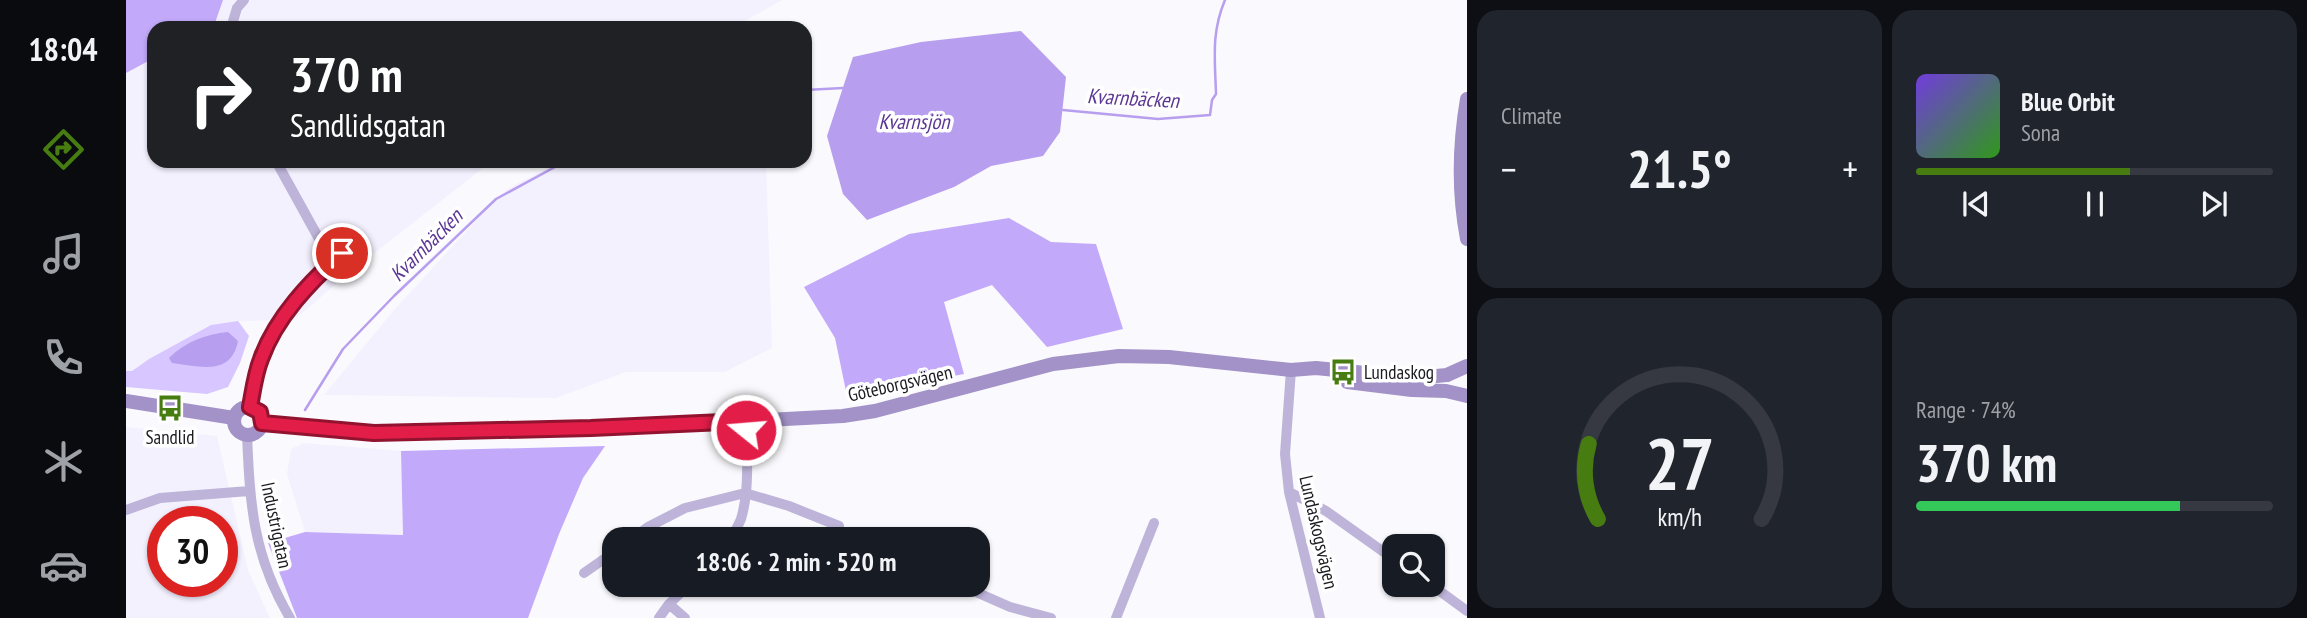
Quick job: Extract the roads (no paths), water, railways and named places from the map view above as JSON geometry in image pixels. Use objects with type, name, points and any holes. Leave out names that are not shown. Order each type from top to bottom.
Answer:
[{"type":"street","points":[[233,21],[237,8],[244,0]]},
{"type":"street","points":[[1467,99],[1462,128],[1460,172],[1467,239]]},
{"type":"street","points":[[279,168],[334,261]]},
{"type":"street","points":[[250,407],[261,358],[274,331],[309,285],[352,246]]},
{"type":"street","name":"Göteborgsvägen","points":[[262,423],[374,433],[591,428],[833,417],[874,411],[1027,370],[1088,359],[1144,355],[1291,370],[1315,377],[1412,390],[1446,391],[1467,396]]},
{"type":"street","name":"Göteborgsvägen","points":[[1291,370],[1316,368],[1426,379],[1447,375],[1467,366]]},
{"type":"street","name":"Lundaskogsvägen","points":[[1291,370],[1285,453],[1289,492],[1321,618]]},
{"type":"street","points":[[126,401],[234,418]]},
{"type":"street","points":[[250,407],[260,412],[262,423],[257,432],[247,435],[237,429],[234,418],[240,409],[250,407]]},
{"type":"street","points":[[737,527],[741,519],[747,476],[745,421]]},
{"type":"street","name":"Industrigatan","points":[[247,435],[249,491],[262,559],[275,593],[290,618]]},
{"type":"street","points":[[126,510],[160,498],[249,491]]},
{"type":"street","points":[[1289,492],[1326,511],[1382,551]]},
{"type":"street","points":[[648,527],[685,508],[745,493],[789,506],[839,526]]},
{"type":"street","points":[[1116,618],[1154,523]]},
{"type":"street","points":[[584,573],[602,560]]},
{"type":"street","points":[[1445,595],[1467,611]]},
{"type":"street","points":[[659,618],[676,597]]},
{"type":"street","points":[[981,597],[1008,613],[1051,618]]},
{"type":"street","points":[[669,604],[685,618]]},
{"type":"water","name":"Kvarnsjön","points":[[1021,31],[1066,77],[1060,132],[1043,156],[991,166],[954,187],[867,220],[843,194],[827,136],[853,57],[921,42]]},
{"type":"water","points":[[228,332],[238,341],[229,360],[221,365],[193,366],[172,363],[169,358],[196,340]]},
{"type":"waterway","name":"Kvarnbäcken","points":[[1063,110],[1158,119],[1210,115],[1212,100],[1216,94],[1216,35],[1225,0]]},
{"type":"waterway","name":"Kvarnbäcken","points":[[812,90],[843,88]]},
{"type":"waterway","name":"Kvarnbäcken","points":[[305,410],[343,349],[394,296],[496,199],[553,168]]},
{"type":"place","name":"Lundaskog","points":[[1343,372]]},
{"type":"place","name":"Sandlid","points":[[170,408]]}]
